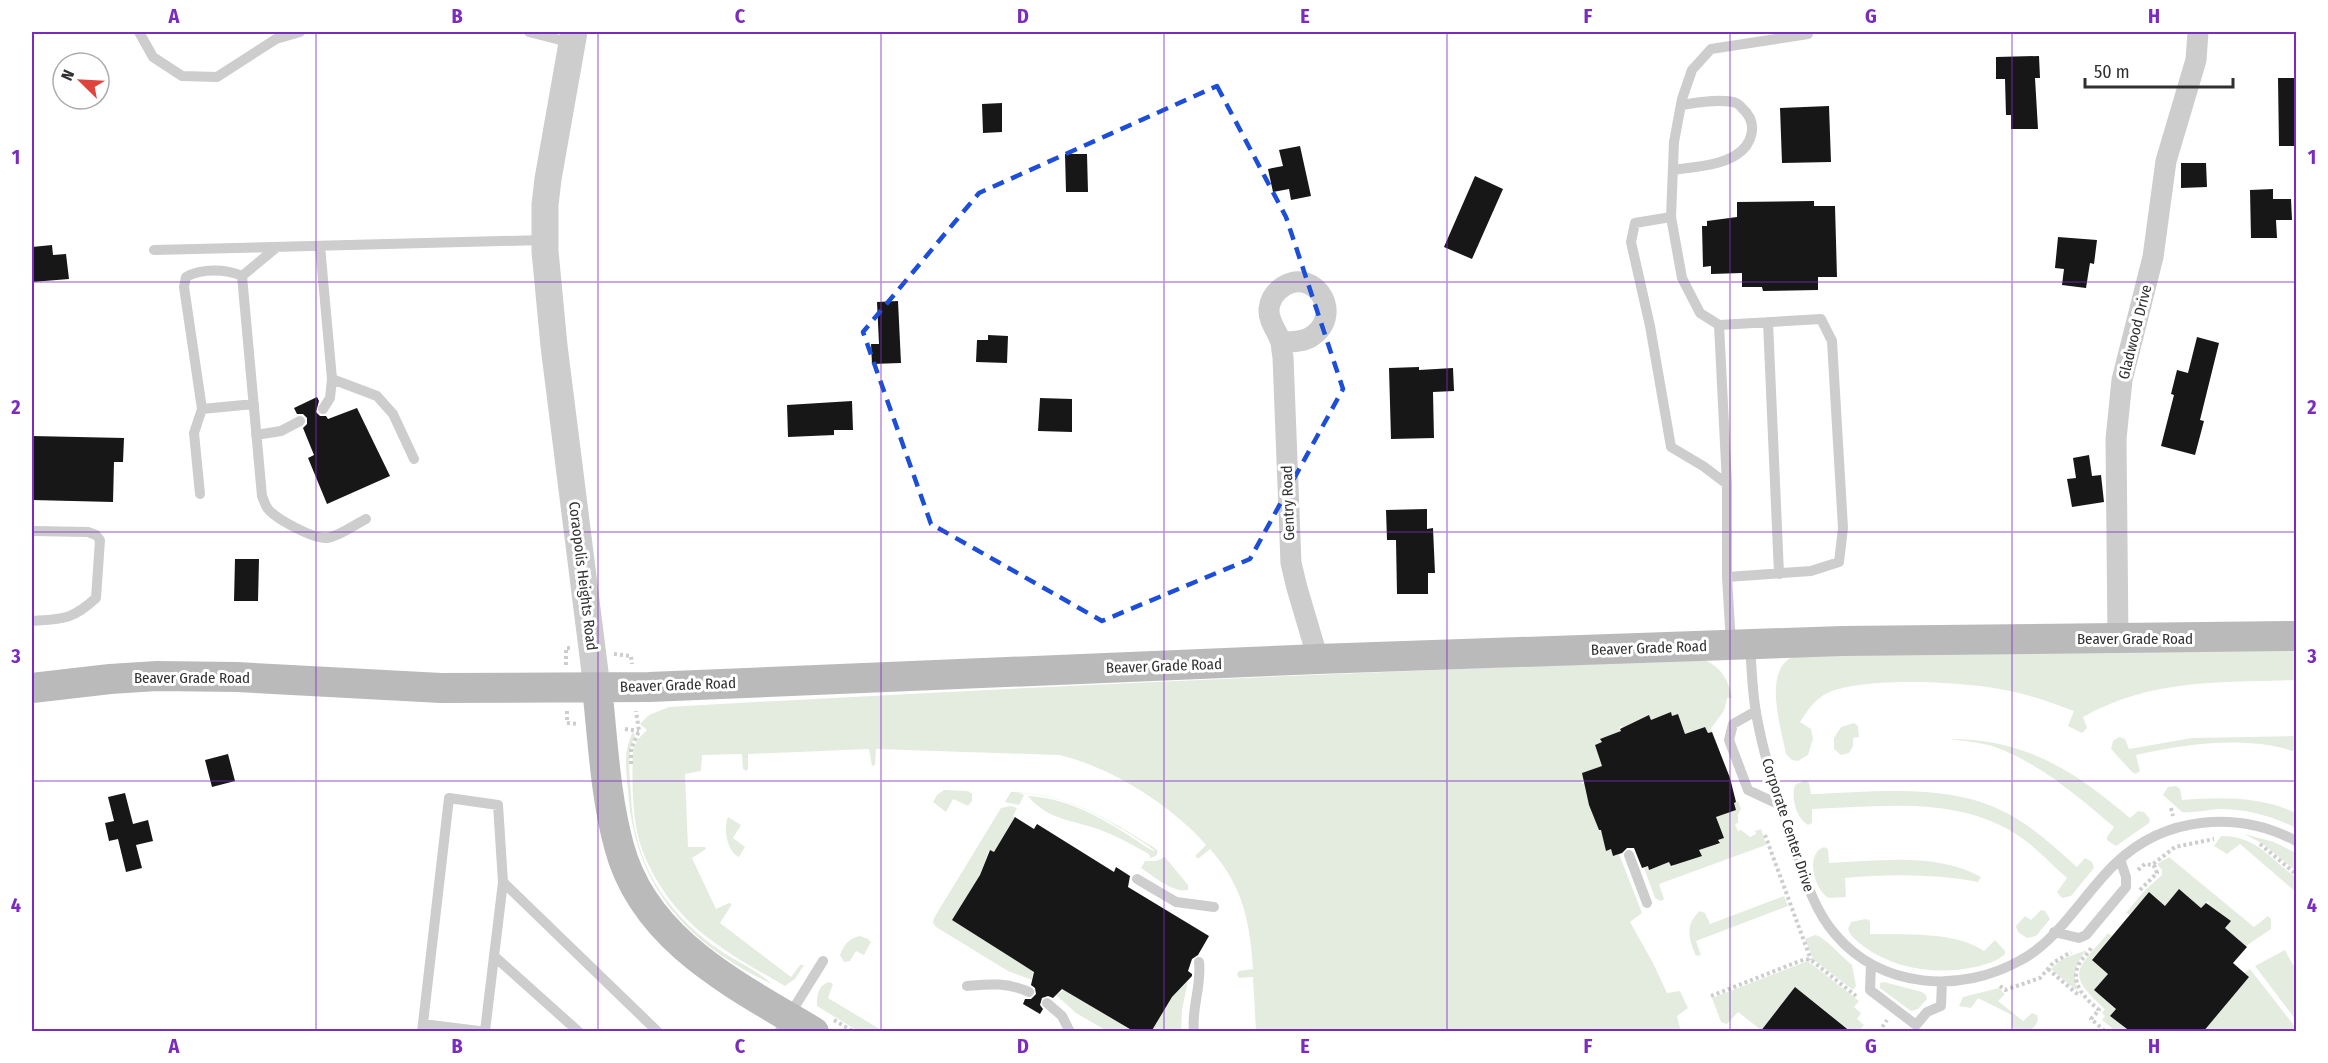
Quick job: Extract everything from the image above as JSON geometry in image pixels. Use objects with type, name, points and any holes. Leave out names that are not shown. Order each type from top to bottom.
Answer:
[{"type":"main road","name":"Beaver Grade Road","points":[[32,688],[157,676],[237,677],[441,688],[597,688],[1740,644],[2296,636]]},
{"type":"main road","name":"Coraopolis Heights Road","points":[[597,688],[614,824],[619,848],[639,893],[658,920],[680,944],[740,987],[796,1020]]},
{"type":"street","name":"Gladwood Drive","points":[[2118,639],[2116,439],[2122,380],[2153,257],[2166,161],[2196,60],[2198,32]]},
{"type":"street","name":"Coraopolis Heights Road","points":[[573,37],[548,178],[544,240],[554,346],[597,688]]},
{"type":"street","name":"Gentry Road","points":[[1281,342],[1291,563],[1318,659]]},
{"type":"lane","points":[[139,32],[153,57],[182,76],[217,77],[276,39],[300,32]]},
{"type":"lane","points":[[529,32],[573,37]]},
{"type":"lane","points":[[1727,577],[1811,571],[1839,562],[1843,528],[1832,341],[1821,319],[1719,325],[1700,313],[1682,278],[1671,217],[1674,141],[1681,105],[1692,70],[1712,49],[1808,34]]},
{"type":"lane","points":[[1673,170],[1706,165],[1735,156],[1749,144],[1753,130],[1748,113],[1737,103],[1713,101],[1681,105]]},
{"type":"lane","points":[[1671,217],[1635,223],[1631,242],[1650,326],[1671,447],[1727,484]]},
{"type":"lane","points":[[154,250],[544,240]]},
{"type":"lane","points":[[321,246],[332,379],[330,398],[323,409]]},
{"type":"lane","points":[[242,276],[277,247]]},
{"type":"lane","points":[[200,494],[194,433],[202,409],[184,287],[186,277],[194,272],[230,271],[242,276]]},
{"type":"lane","points":[[242,276],[262,496],[266,507],[276,517],[306,532],[326,538],[366,519]]},
{"type":"lane","points":[[1768,322],[1779,574]]},
{"type":"lane","name":"Corporate Center Drive","points":[[1719,325],[1727,484],[1727,577],[1762,747],[1809,890],[1820,913],[1835,934],[1871,964],[1899,975],[1942,982],[1972,980],[2003,969],[2026,957],[2054,932],[2120,860],[2141,845],[2177,828],[2213,821],[2236,821],[2280,832],[2296,841]]},
{"type":"lane","points":[[332,379],[377,396],[393,414],[414,459]]},
{"type":"lane","points":[[202,409],[254,404]]},
{"type":"lane","points":[[256,435],[281,431],[300,421]]},
{"type":"lane","points":[[32,531],[88,532],[96,534],[100,540],[96,598],[81,612],[66,619],[32,621]]},
{"type":"lane","points":[[1756,711],[1733,724],[1729,732],[1730,740],[1748,790],[1780,805]]},
{"type":"lane","points":[[449,798],[498,805],[503,882],[494,956],[486,1031],[422,1028],[449,798]]},
{"type":"lane","points":[[1629,855],[1647,903]]},
{"type":"lane","points":[[2054,932],[2079,938],[2086,935],[2126,887],[2126,877],[2120,860]]},
{"type":"lane","points":[[1137,879],[1176,902],[1214,907]]},
{"type":"lane","points":[[503,882],[658,1032]]},
{"type":"lane","points":[[494,956],[579,1032]]},
{"type":"lane","points":[[796,1020],[823,961]]},
{"type":"lane","points":[[1194,1032],[1194,1006],[1201,978],[1199,962]]},
{"type":"lane","points":[[1871,964],[1870,990],[1916,1025],[1927,1012],[1941,1006],[1942,982]]},
{"type":"lane","points":[[967,986],[1008,984],[1029,992]]},
{"type":"lane","points":[[1047,1004],[1062,1016],[1070,1032]]},
{"type":"path","points":[[632,774],[631,749],[639,731]]},
{"type":"path","points":[[2135,896],[2157,873],[2156,867],[2152,865],[2155,861],[2175,847],[2214,839],[2220,834]]},
{"type":"path","points":[[1765,835],[1811,960]]},
{"type":"path","points":[[2254,841],[2271,852],[2296,874]]},
{"type":"path","points":[[2082,995],[2077,981],[2077,969],[2095,943]]},
{"type":"path","points":[[1711,996],[1805,959]]},
{"type":"path","points":[[2048,969],[2099,1010],[2091,1019],[2106,1032]]},
{"type":"path","points":[[796,1020],[854,1032]]},
{"type":"highlighted area","points":[[1217,86],[1286,217],[1343,389],[1250,559],[1102,621],[931,524],[863,332],[979,193]]},
{"type":"shaded area","points":[[2296,649],[2296,680],[2187,685],[2135,695],[2109,704],[2083,717],[2087,728],[2082,733],[2068,726],[2074,711],[2028,695],[1960,684],[1907,682],[1856,685],[1821,697],[1809,708],[1800,722],[1811,729],[1813,739],[1808,755],[1798,761],[1792,760],[1786,754],[1776,700],[1779,673],[1784,663],[1794,656]]},
{"type":"shaded area","points":[[1705,660],[1724,676],[1732,698],[1727,698],[1724,711],[1711,728],[1712,732],[1708,733],[1705,727],[1685,734],[1678,714],[1672,716],[1671,713],[1652,723],[1649,716],[1625,734],[1622,726],[1619,727],[1622,735],[1600,739],[1602,742],[1595,745],[1602,766],[1583,773],[1585,780],[1581,782],[1582,784],[1586,782],[1598,828],[1603,829],[1606,851],[1611,849],[1613,856],[1619,854],[1642,913],[1630,922],[1667,993],[1680,991],[1688,1008],[1677,1016],[1681,1032],[1256,1031],[1253,977],[1239,978],[1237,974],[1239,971],[1253,969],[1247,920],[1237,891],[1221,863],[1210,849],[1196,858],[1196,855],[1206,845],[1192,830],[1158,802],[1098,768],[1059,755],[876,749],[875,765],[872,766],[869,749],[748,754],[746,771],[743,769],[742,754],[702,755],[701,771],[685,774],[688,847],[705,847],[706,849],[692,858],[716,909],[729,903],[732,904],[720,923],[791,977],[800,965],[804,965],[795,979],[785,986],[722,948],[680,912],[652,872],[636,827],[633,749],[638,739],[647,730],[640,724],[649,715],[669,707],[1187,680]]},
{"type":"shaded area","points":[[1854,723],[1858,726],[1859,737],[1853,738],[1853,746],[1849,753],[1841,755],[1834,749],[1834,738],[1841,727]]},
{"type":"shaded area","points":[[633,732],[635,736],[630,750],[629,765],[633,819],[645,863],[655,882],[667,901],[699,934],[772,984],[714,950],[670,908],[654,883],[641,855],[632,824],[626,760]]},
{"type":"shaded area","points":[[2296,736],[2296,752],[2257,744],[2216,743],[2136,755],[2140,771],[2136,774],[2111,749],[2113,741],[2119,737],[2125,739],[2129,749],[2192,738]]},
{"type":"shaded area","points":[[1949,739],[1977,740],[2025,751],[2068,772],[2130,818],[2138,811],[2144,812],[2150,819],[2149,823],[2116,846],[2107,840],[2114,827],[2043,771],[1995,747]]},
{"type":"shaded area","points":[[1806,780],[1809,783],[1811,794],[1911,791],[1961,797],[1985,803],[2026,825],[2077,867],[2085,858],[2092,862],[2094,868],[2071,896],[2062,898],[2057,892],[2067,878],[2026,841],[1988,820],[1939,808],[1888,806],[1812,809],[1812,823],[1808,825],[1800,818],[1795,807],[1794,796],[1795,785]]},
{"type":"shaded area","points":[[2176,786],[2180,789],[2182,800],[2240,799],[2282,807],[2296,813],[2296,828],[2269,817],[2240,810],[2182,812],[2163,795],[2168,787]]},
{"type":"shaded area","points":[[944,790],[968,791],[972,794],[972,801],[968,806],[953,799],[946,812],[933,802]]},
{"type":"shaded area","points":[[1011,792],[1031,793],[1060,800],[1019,793],[1024,795],[1019,805],[1005,802]]},
{"type":"shaded area","points":[[1028,796],[1054,800],[1079,808],[1102,819],[1156,852],[1112,823],[1087,810],[1062,800],[1085,809],[1102,817],[1119,826],[1158,851],[1156,856],[1150,858],[1149,854],[1109,833],[1053,815]]},
{"type":"shaded area","points":[[1738,801],[1741,809],[1738,814],[1738,823],[1735,824],[1738,831],[1741,830],[1750,837],[1756,834],[1755,831],[1761,829],[1766,845],[1659,884],[1664,899],[1661,901],[1655,898],[1644,868],[1648,866],[1649,869],[1668,859],[1672,867],[1674,866],[1671,858],[1701,856],[1698,847],[1716,841],[1717,844],[1720,843],[1716,817],[1736,810],[1734,803]]},
{"type":"shaded area","points":[[1010,806],[1017,808],[1013,816],[1015,817],[994,852],[989,850],[980,875],[952,920],[1027,966],[1033,971],[1032,980],[1008,971],[933,923],[1001,808]]},
{"type":"shaded area","points":[[728,817],[741,825],[733,838],[745,847],[739,857],[732,850],[727,839]]},
{"type":"shaded area","points":[[2244,834],[2274,842],[2296,853],[2296,871],[2263,844]]},
{"type":"shaded area","points":[[2221,836],[2234,837],[2254,844],[2296,877],[2296,892],[2240,844],[2227,854],[2214,846]]},
{"type":"shaded area","points":[[1824,847],[1828,849],[1829,863],[1887,860],[1926,861],[1964,869],[1981,877],[1978,882],[1945,877],[1912,876],[1845,878],[1846,897],[1829,898],[1816,881],[1813,864],[1814,857]]},
{"type":"shaded area","points":[[1165,857],[1188,885],[1188,890],[1176,889],[1141,868],[1145,861],[1156,861]]},
{"type":"shaded area","points":[[2169,857],[2254,927],[2268,916],[2271,919],[2271,929],[2246,946],[2225,928],[2231,921],[2206,907],[2208,901],[2201,908],[2179,890],[2165,906],[2149,892],[2129,915],[2126,913],[2145,890],[2162,875],[2162,870],[2157,864]]},
{"type":"shaded area","points":[[1784,896],[1788,906],[1696,941],[1701,955],[1696,956],[1689,932],[1695,916],[1700,911],[1705,913],[1710,924]]},
{"type":"shaded area","points":[[2041,910],[2045,911],[2050,919],[2036,936],[2027,938],[2018,932],[2016,926],[2025,916],[2031,920]]},
{"type":"shaded area","points":[[1866,919],[1870,921],[1870,934],[1944,937],[1959,940],[1984,951],[1995,940],[2005,954],[1987,964],[1961,969],[1932,970],[1903,965],[1876,954],[1852,936],[1848,929],[1851,922]]},
{"type":"shaded area","points":[[2108,933],[2112,936],[2092,959],[2108,974],[2094,990],[2116,1009],[2110,1017],[2135,1031],[2109,1031],[2112,1028],[2102,1020],[2105,1016],[2102,1013],[2105,1009],[2092,997],[2080,979],[2083,964]]},
{"type":"shaded area","points":[[1815,935],[1828,943],[1852,965],[1856,986],[1853,990],[1813,959],[1805,939]]},
{"type":"shaded area","points":[[860,936],[871,942],[864,955],[856,951],[850,961],[844,962],[840,955],[843,948],[847,942]]},
{"type":"shaded area","points":[[2087,950],[2076,969],[2077,991],[2051,969],[2062,959]]},
{"type":"shaded area","points":[[2285,950],[2293,965],[2296,964],[2296,1020],[2255,966]]},
{"type":"shaded area","points":[[1809,962],[1859,1001],[1854,1007],[1861,1013],[1857,1019],[1864,1025],[1859,1031],[1846,1031],[1848,1029],[1795,987],[1761,1030],[1738,1012],[1727,1024],[1721,1022],[1712,998]]},
{"type":"shaded area","points":[[2250,969],[2296,1028],[2291,1032],[2203,1032],[2249,977],[2244,973]]},
{"type":"shaded area","points":[[1188,981],[1182,1010],[1181,1031],[1151,1032],[1172,997]]},
{"type":"shaded area","points":[[829,982],[833,984],[828,998],[883,1031],[858,1031],[817,1006],[820,988]]},
{"type":"shaded area","points":[[1884,982],[1922,992],[1927,999],[1918,1009],[1911,1011],[1880,988],[1880,983]]},
{"type":"shaded area","points":[[1999,988],[2005,994],[1998,1001],[2023,1021],[2032,1013],[2037,1015],[2038,1020],[2031,1030],[2024,1032],[2016,1030],[2012,1027],[2012,1015],[1978,998],[1971,1008],[1959,1006],[1963,997]]},
{"type":"shaded area","points":[[1064,990],[1135,1031],[1107,1031],[1076,1013],[1056,995]]},
{"type":"building","points":[[2039,56],[2040,78],[2035,78],[2038,129],[2011,129],[2011,115],[2006,115],[2005,79],[1996,79],[1996,57]]},
{"type":"building","points":[[2278,78],[2296,78],[2296,146],[2279,146]]},
{"type":"building","points":[[1002,103],[1002,132],[983,133],[982,104]]},
{"type":"building","points":[[1829,106],[1831,162],[1782,163],[1780,108]]},
{"type":"building","points":[[1300,146],[1311,196],[1291,200],[1289,189],[1273,192],[1268,169],[1283,166],[1279,150]]},
{"type":"building","points":[[1065,154],[1087,154],[1088,192],[1066,192]]},
{"type":"building","points":[[2181,163],[2206,163],[2207,187],[2181,188]]},
{"type":"building","points":[[1475,176],[1503,189],[1472,259],[1444,247]]},
{"type":"building","points":[[2273,189],[2273,199],[2291,199],[2292,220],[2276,220],[2277,238],[2251,238],[2250,190]]},
{"type":"building","points":[[1814,201],[1814,206],[1835,206],[1837,277],[1818,277],[1818,290],[1763,291],[1762,287],[1742,287],[1742,273],[1711,274],[1711,266],[1703,267],[1702,226],[1707,226],[1707,221],[1737,217],[1737,202]]},
{"type":"building","points":[[2058,237],[2097,240],[2094,264],[2090,263],[2086,288],[2062,285],[2064,269],[2055,268]]},
{"type":"building","points":[[52,245],[53,255],[66,254],[69,279],[32,282],[32,247]]},
{"type":"building","points":[[898,301],[901,363],[872,364],[871,344],[879,344],[877,302]]},
{"type":"building","points":[[988,335],[1008,336],[1007,363],[976,362],[977,340],[988,340]]},
{"type":"building","points":[[2197,337],[2219,343],[2200,420],[2204,421],[2195,455],[2161,446],[2174,395],[2171,394],[2177,370],[2188,373]]},
{"type":"building","points":[[1419,367],[1419,370],[1453,368],[1454,391],[1433,392],[1434,438],[1391,439],[1389,368]]},
{"type":"building","points":[[317,397],[319,401],[316,412],[328,419],[357,408],[390,476],[327,504],[308,458],[314,455],[303,428],[307,424],[307,418],[303,414],[297,414],[294,408]]},
{"type":"building","points":[[1040,398],[1072,399],[1072,432],[1038,431]]},
{"type":"building","points":[[852,401],[853,430],[834,430],[834,435],[788,437],[787,405]]},
{"type":"building","points":[[32,436],[124,438],[123,462],[114,462],[113,502],[32,500]]},
{"type":"building","points":[[2089,455],[2092,476],[2101,475],[2104,502],[2072,507],[2067,479],[2076,478],[2073,458]]},
{"type":"building","points":[[1427,509],[1427,529],[1433,528],[1435,573],[1428,573],[1428,594],[1397,594],[1396,540],[1387,540],[1386,510]]},
{"type":"building","points":[[235,559],[259,559],[258,601],[234,601]]},
{"type":"building","points":[[1671,712],[1672,716],[1678,714],[1685,734],[1705,727],[1708,733],[1712,732],[1730,778],[1736,810],[1716,817],[1724,838],[1718,840],[1720,843],[1699,850],[1702,856],[1671,866],[1669,862],[1649,870],[1648,866],[1642,868],[1634,848],[1627,848],[1622,853],[1613,856],[1611,849],[1606,851],[1601,830],[1599,830],[1589,805],[1582,773],[1602,766],[1595,745],[1602,742],[1600,739],[1621,731],[1620,729],[1649,715],[1651,720]]},
{"type":"building","points":[[228,754],[235,781],[212,787],[205,760]]},
{"type":"building","points":[[125,793],[133,824],[148,820],[153,841],[136,845],[142,868],[126,872],[118,839],[109,841],[105,823],[114,821],[108,797]]},
{"type":"building","points":[[1015,817],[1034,829],[1037,824],[1114,872],[1116,867],[1130,876],[1128,887],[1209,936],[1198,955],[1192,959],[1188,971],[1192,976],[1172,997],[1151,1032],[1135,1032],[1062,989],[1053,998],[1048,996],[1042,998],[1040,1005],[1043,1009],[1040,1014],[1023,1004],[1025,999],[1031,999],[1036,994],[1035,988],[1031,985],[1034,972],[952,920],[980,875],[990,850],[994,852]]},
{"type":"building","points":[[2179,889],[2201,908],[2206,903],[2231,921],[2225,928],[2247,947],[2233,963],[2249,977],[2203,1032],[2131,1032],[2110,1016],[2116,1009],[2094,990],[2108,974],[2092,960],[2149,892],[2165,906]]},
{"type":"building","points":[[1795,987],[1851,1032],[1760,1032]]}]
